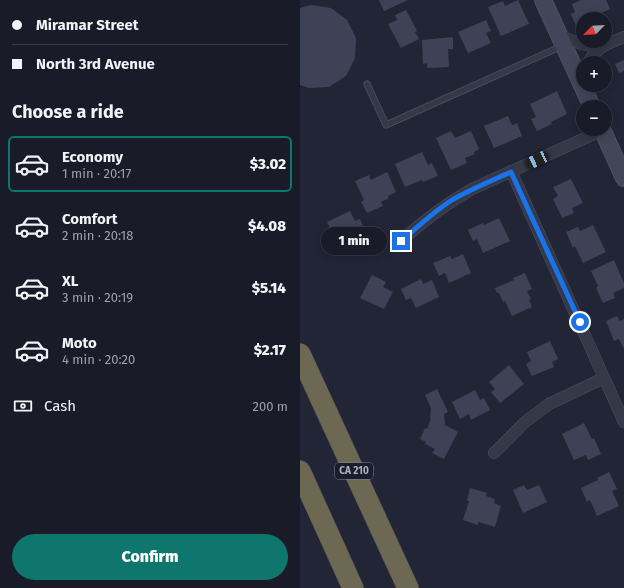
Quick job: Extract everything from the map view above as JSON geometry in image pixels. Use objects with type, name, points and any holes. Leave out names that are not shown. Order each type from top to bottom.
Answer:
[{"type":"highway","name":"CA 210","points":[[300,354],[408,588]]},
{"type":"highway","points":[[300,471],[353,588]]},
{"type":"main road","points":[[543,0],[576,69]]},
{"type":"main road","points":[[605,136],[623,172]]},
{"type":"street","points":[[612,42],[624,37]]},
{"type":"street","points":[[561,40],[576,43]]},
{"type":"street","points":[[592,56],[595,51],[600,48]]},
{"type":"street","points":[[401,241],[429,216],[452,200],[472,189],[587,136]]},
{"type":"street","points":[[511,172],[624,422]]},
{"type":"street","points":[[494,453],[525,422],[548,404],[604,378]]},
{"type":"lane","points":[[367,84],[386,125],[561,40]]},
{"type":"building","points":[[379,0],[408,0],[384,11]]},
{"type":"building","points":[[518,0],[529,24],[501,36],[488,7],[503,1],[505,6]]},
{"type":"building","points":[[581,0],[606,0],[610,9],[604,12],[576,12],[576,26],[571,14],[575,12],[572,4]]},
{"type":"building","points":[[311,5],[331,8],[347,20],[356,38],[355,58],[346,76],[329,87],[309,88],[300,85],[300,8]]},
{"type":"building","points":[[406,10],[417,31],[415,32],[419,39],[401,48],[388,24],[397,20],[395,15]]},
{"type":"building","points":[[486,20],[491,31],[486,33],[491,43],[468,53],[458,32]]},
{"type":"building","points":[[453,37],[453,49],[448,49],[449,67],[427,68],[427,63],[423,64],[422,40]]},
{"type":"building","points":[[624,60],[624,71],[619,73],[615,64]]},
{"type":"building","points":[[557,91],[567,114],[551,122],[552,124],[537,131],[531,119],[536,117],[530,104]]},
{"type":"building","points":[[508,116],[512,125],[517,123],[522,136],[494,148],[484,126]]},
{"type":"building","points":[[451,131],[455,138],[471,131],[479,149],[474,152],[475,154],[465,158],[467,163],[451,170],[436,138]]},
{"type":"building","points":[[422,152],[428,165],[432,163],[438,176],[423,182],[422,180],[405,187],[395,164]]},
{"type":"building","points":[[387,172],[396,192],[381,202],[383,206],[367,213],[361,202],[364,200],[355,181],[369,175],[371,180]]},
{"type":"building","points":[[571,179],[583,203],[572,208],[574,213],[562,218],[553,199],[558,196],[553,187]]},
{"type":"building","points":[[350,211],[355,221],[360,219],[365,231],[344,241],[342,237],[335,239],[327,222]]},
{"type":"building","points":[[499,218],[510,241],[483,253],[477,239],[473,241],[468,230]]},
{"type":"building","points":[[593,225],[606,252],[583,263],[575,246],[573,248],[566,232],[578,227],[580,231]]},
{"type":"building","points":[[463,254],[471,273],[449,283],[445,273],[439,276],[433,263],[450,256],[452,259]]},
{"type":"building","points":[[614,260],[624,283],[624,288],[613,293],[615,298],[603,303],[596,288],[598,286],[591,271]]},
{"type":"building","points":[[525,273],[532,289],[527,291],[531,299],[529,300],[532,307],[512,316],[505,301],[503,302],[495,288],[514,280],[513,278]]},
{"type":"building","points":[[372,275],[386,282],[383,287],[393,292],[384,309],[360,298]]},
{"type":"building","points":[[421,279],[423,284],[432,280],[439,297],[416,308],[411,298],[406,300],[401,289]]},
{"type":"building","points":[[617,316],[620,321],[624,319],[624,349],[619,339],[614,341],[606,321]]},
{"type":"building","points":[[550,341],[558,359],[552,362],[554,367],[532,376],[526,364],[531,361],[527,352]]},
{"type":"building","points":[[509,365],[524,384],[500,403],[491,392],[495,389],[489,382]]},
{"type":"building","points":[[437,389],[448,412],[444,414],[445,425],[458,432],[444,459],[432,453],[435,449],[425,444],[426,442],[420,439],[425,428],[427,429],[431,419],[431,408],[425,395]]},
{"type":"building","points":[[475,390],[480,400],[484,398],[490,410],[471,420],[469,414],[460,419],[452,402]]},
{"type":"building","points":[[584,423],[592,439],[594,438],[601,454],[588,460],[586,455],[574,460],[562,434]]},
{"type":"building","points":[[609,472],[617,489],[612,491],[619,506],[597,516],[590,500],[587,502],[581,488],[598,480],[597,478]]},
{"type":"building","points":[[524,485],[527,490],[539,485],[547,502],[523,513],[513,490]]},
{"type":"building","points":[[470,488],[487,493],[486,496],[495,499],[494,503],[501,506],[495,527],[478,522],[478,525],[463,520],[469,501],[467,501]]},
{"type":"route","points":[[401,241],[429,216],[452,200],[472,189],[511,172],[580,322]]}]
